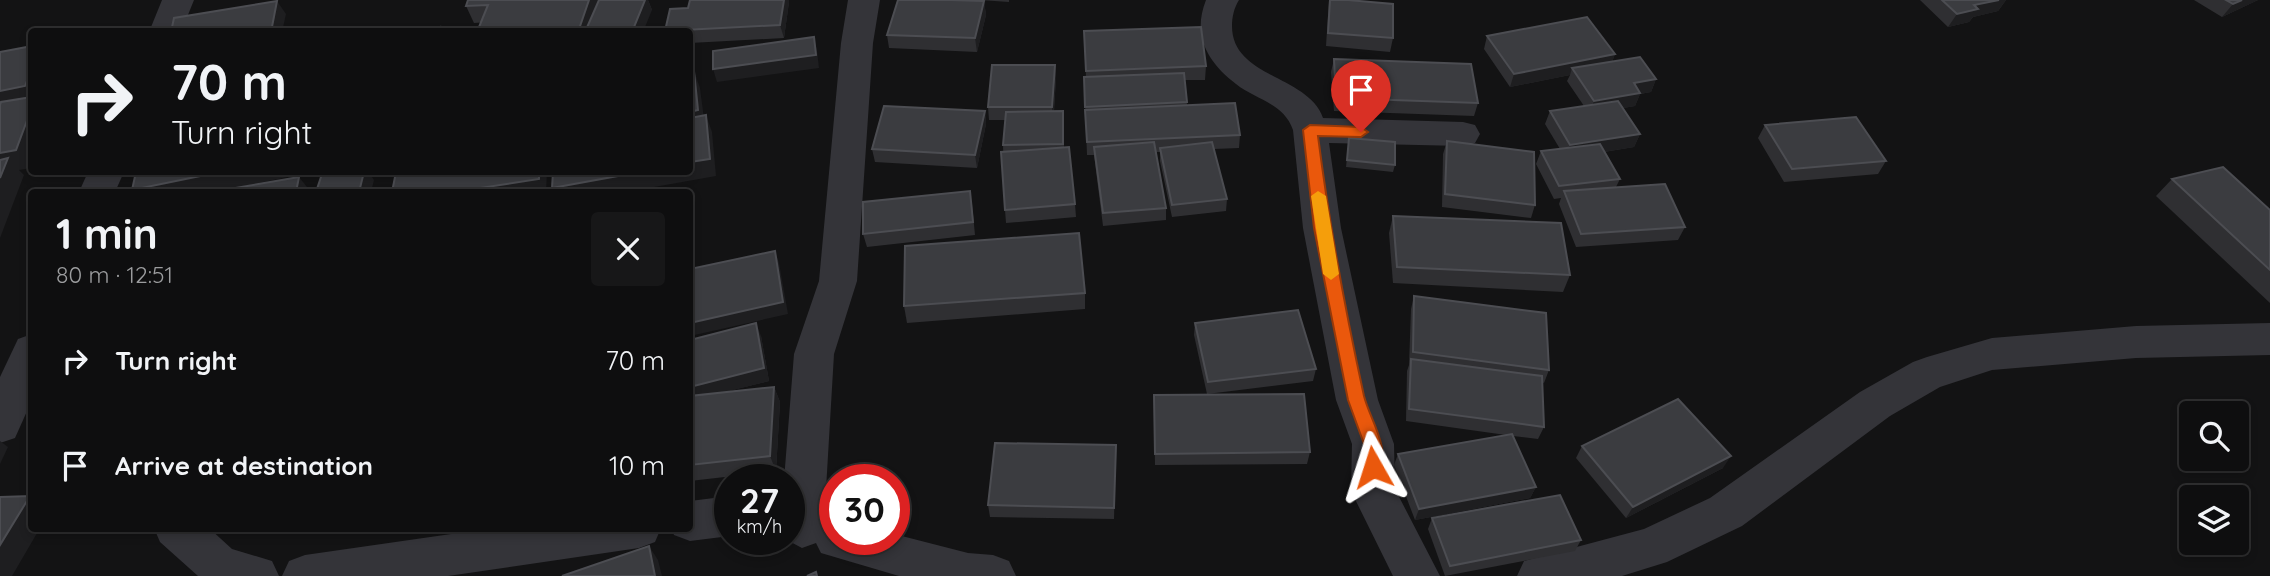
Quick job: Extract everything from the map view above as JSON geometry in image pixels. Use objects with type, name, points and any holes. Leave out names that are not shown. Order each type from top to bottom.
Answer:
[{"type":"street","points":[[167,28],[178,0]]},
{"type":"street","points":[[864,0],[857,43],[838,281],[814,354],[816,532],[968,574],[993,576]]},
{"type":"street","points":[[1223,0],[1220,2],[1216,21],[1216,38],[1226,55],[1248,77],[1292,101],[1304,112],[1310,130],[1330,267],[1357,400],[1373,444],[1373,491],[1417,576]]},
{"type":"street","points":[[1310,130],[1463,134]]},
{"type":"street","points":[[1540,576],[1651,548],[1726,512],[1875,404],[1927,374],[1993,354],[2136,342],[2270,339]]},
{"type":"street","points":[[0,425],[28,359]]},
{"type":"street","points":[[0,431],[19,426],[28,427]]},
{"type":"street","points":[[693,521],[714,518]]},
{"type":"street","points":[[181,532],[219,566],[256,576]]},
{"type":"street","points":[[305,576],[611,532]]},
{"type":"building","points":[[468,0],[589,0],[579,28],[479,28],[488,5],[466,6]]},
{"type":"building","points":[[599,0],[645,0],[634,28],[587,28]]},
{"type":"building","points":[[690,0],[784,0],[780,25],[693,30],[666,28],[670,9],[688,8]]},
{"type":"building","points":[[898,0],[984,1],[975,38],[887,35]]},
{"type":"building","points":[[1330,0],[1393,4],[1393,38],[1328,33]]},
{"type":"building","points":[[1942,0],[1999,0],[1974,5],[1978,9],[1957,14]]},
{"type":"building","points":[[2226,0],[2242,0],[2233,4]]},
{"type":"building","points":[[277,1],[272,28],[172,28],[174,18]]},
{"type":"building","points":[[1587,17],[1615,54],[1514,74],[1487,36]]},
{"type":"building","points":[[1201,27],[1206,66],[1086,71],[1084,31]]},
{"type":"building","points":[[814,37],[816,55],[713,69],[713,51]]},
{"type":"building","points":[[28,47],[28,78],[25,86],[0,91],[0,52]]},
{"type":"building","points":[[1640,57],[1656,79],[1634,83],[1640,93],[1594,101],[1572,68]]},
{"type":"building","points":[[1334,59],[1471,64],[1478,103],[1336,98]]},
{"type":"building","points":[[992,65],[1055,65],[1052,107],[988,107]]},
{"type":"building","points":[[693,71],[698,110],[693,111]]},
{"type":"building","points":[[1184,73],[1187,102],[1085,107],[1084,77]]},
{"type":"building","points":[[28,98],[28,118],[16,150],[0,153],[0,105],[1,102]]},
{"type":"building","points":[[1618,101],[1640,134],[1570,145],[1550,111]]},
{"type":"building","points":[[1235,103],[1240,135],[1087,142],[1085,110]]},
{"type":"building","points":[[884,106],[985,111],[975,155],[872,149]]},
{"type":"building","points":[[1063,111],[1063,144],[1003,145],[1006,112]]},
{"type":"building","points":[[706,115],[710,159],[693,162],[693,117]]},
{"type":"building","points":[[1856,117],[1886,161],[1792,169],[1765,125]]},
{"type":"building","points":[[1349,138],[1395,142],[1395,165],[1347,160]]},
{"type":"building","points":[[1447,141],[1534,152],[1535,205],[1445,194]]},
{"type":"building","points":[[1154,142],[1166,208],[1103,213],[1094,147]]},
{"type":"building","points":[[1212,142],[1227,199],[1172,205],[1160,148]]},
{"type":"building","points":[[1600,144],[1620,179],[1559,186],[1541,151]]},
{"type":"building","points":[[1069,147],[1075,204],[1005,210],[1001,152]]},
{"type":"building","points":[[8,158],[0,178],[0,160]]},
{"type":"building","points":[[2223,167],[2270,210],[2270,270],[2172,179]]},
{"type":"building","points":[[135,175],[205,175],[137,189],[132,189]]},
{"type":"building","points":[[322,175],[363,175],[360,189],[317,189]]},
{"type":"building","points":[[395,175],[539,175],[539,179],[474,189],[393,189]]},
{"type":"building","points":[[553,175],[624,175],[552,188]]},
{"type":"building","points":[[299,177],[297,189],[229,189]]},
{"type":"building","points":[[1665,184],[1685,227],[1581,234],[1564,191]]},
{"type":"building","points":[[970,191],[973,222],[863,234],[863,202]]},
{"type":"building","points":[[1393,216],[1561,223],[1570,275],[1397,267]]},
{"type":"building","points":[[1079,233],[1085,293],[904,306],[905,246]]},
{"type":"building","points":[[775,251],[783,302],[693,322],[693,268]]},
{"type":"building","points":[[1414,296],[1546,313],[1549,370],[1413,352]]},
{"type":"building","points":[[1298,310],[1316,369],[1208,382],[1195,323]]},
{"type":"building","points":[[756,323],[764,368],[693,386],[693,339]]},
{"type":"building","points":[[1411,359],[1542,376],[1544,427],[1409,409]]},
{"type":"building","points":[[774,387],[770,456],[693,465],[693,396]]},
{"type":"building","points":[[1304,394],[1310,452],[1155,454],[1154,395]]},
{"type":"building","points":[[1678,399],[1731,456],[1633,507],[1582,446]]},
{"type":"building","points":[[1512,434],[1536,487],[1419,509],[1398,454]]},
{"type":"building","points":[[995,443],[1116,445],[1114,508],[988,505]]},
{"type":"building","points":[[1560,495],[1581,540],[1450,566],[1432,518]]},
{"type":"building","points":[[28,496],[0,545],[0,497]]},
{"type":"building","points":[[649,546],[655,576],[562,576]]},
{"type":"slow traffic","points":[[1318,196],[1331,274]]},
{"type":"route","points":[[1361,132],[1310,130],[1322,228],[1357,400],[1373,444],[1373,467]]}]
